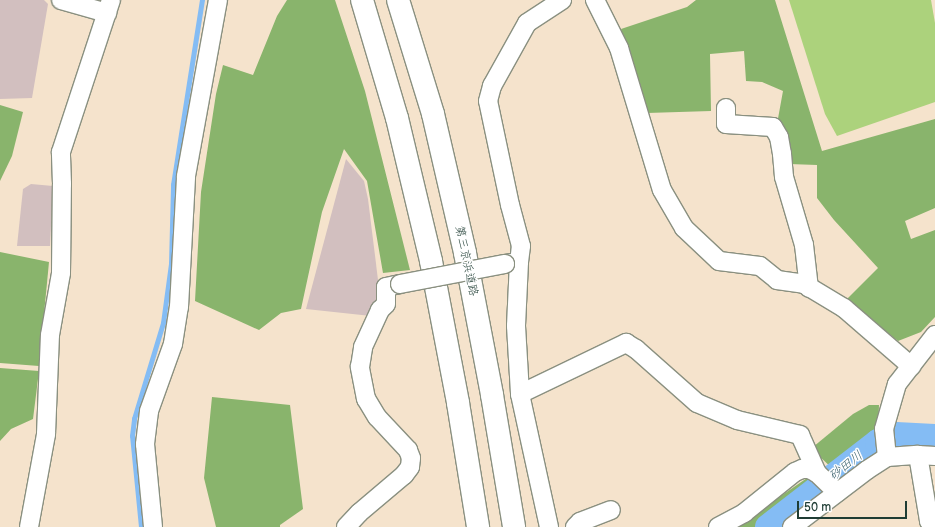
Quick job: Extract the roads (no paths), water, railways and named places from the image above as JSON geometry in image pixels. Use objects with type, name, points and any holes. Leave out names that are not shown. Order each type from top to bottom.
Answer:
[{"type":"highway","points":[[362,0],[398,118],[431,261],[458,403],[478,527]]},
{"type":"highway","name":"第三京浜道路","points":[[398,0],[433,114],[465,253],[492,395],[514,527]]},
{"type":"street","points":[[28,527],[46,434],[50,335],[61,273],[61,152],[109,6],[61,0]]},
{"type":"street","points":[[152,527],[146,444],[149,411],[174,344],[179,307],[186,176],[218,0]]},
{"type":"street","points":[[549,527],[520,394],[512,263],[520,246],[488,101],[492,86],[527,23],[562,0]]},
{"type":"street","points":[[595,0],[619,48],[662,190],[684,228],[719,261],[760,266],[776,280],[804,284],[844,308],[911,366]]},
{"type":"street","points":[[726,108],[726,124],[773,127],[779,137],[784,176],[804,245],[809,288]]},
{"type":"street","points":[[346,527],[359,513],[404,475],[410,467],[411,458],[408,450],[378,417],[366,399],[360,367],[363,347],[380,310],[386,304],[386,287],[512,263]]},
{"type":"street","points":[[886,457],[884,429],[897,384],[935,335]]},
{"type":"street","points":[[520,394],[626,343],[636,349],[697,403],[737,420],[800,435],[817,473]]},
{"type":"street","points":[[792,527],[886,457],[926,455],[929,521],[934,527]]},
{"type":"street","points":[[718,527],[744,513],[795,472],[802,469],[809,469],[817,473],[837,492]]},
{"type":"street","points":[[575,527],[580,522],[611,510]]},
{"type":"waterway","points":[[141,527],[132,436],[134,419],[163,323],[171,264],[173,185],[202,0]]},
{"type":"waterway","name":"砂田川","points":[[768,527],[878,442],[896,435],[935,437]]}]
